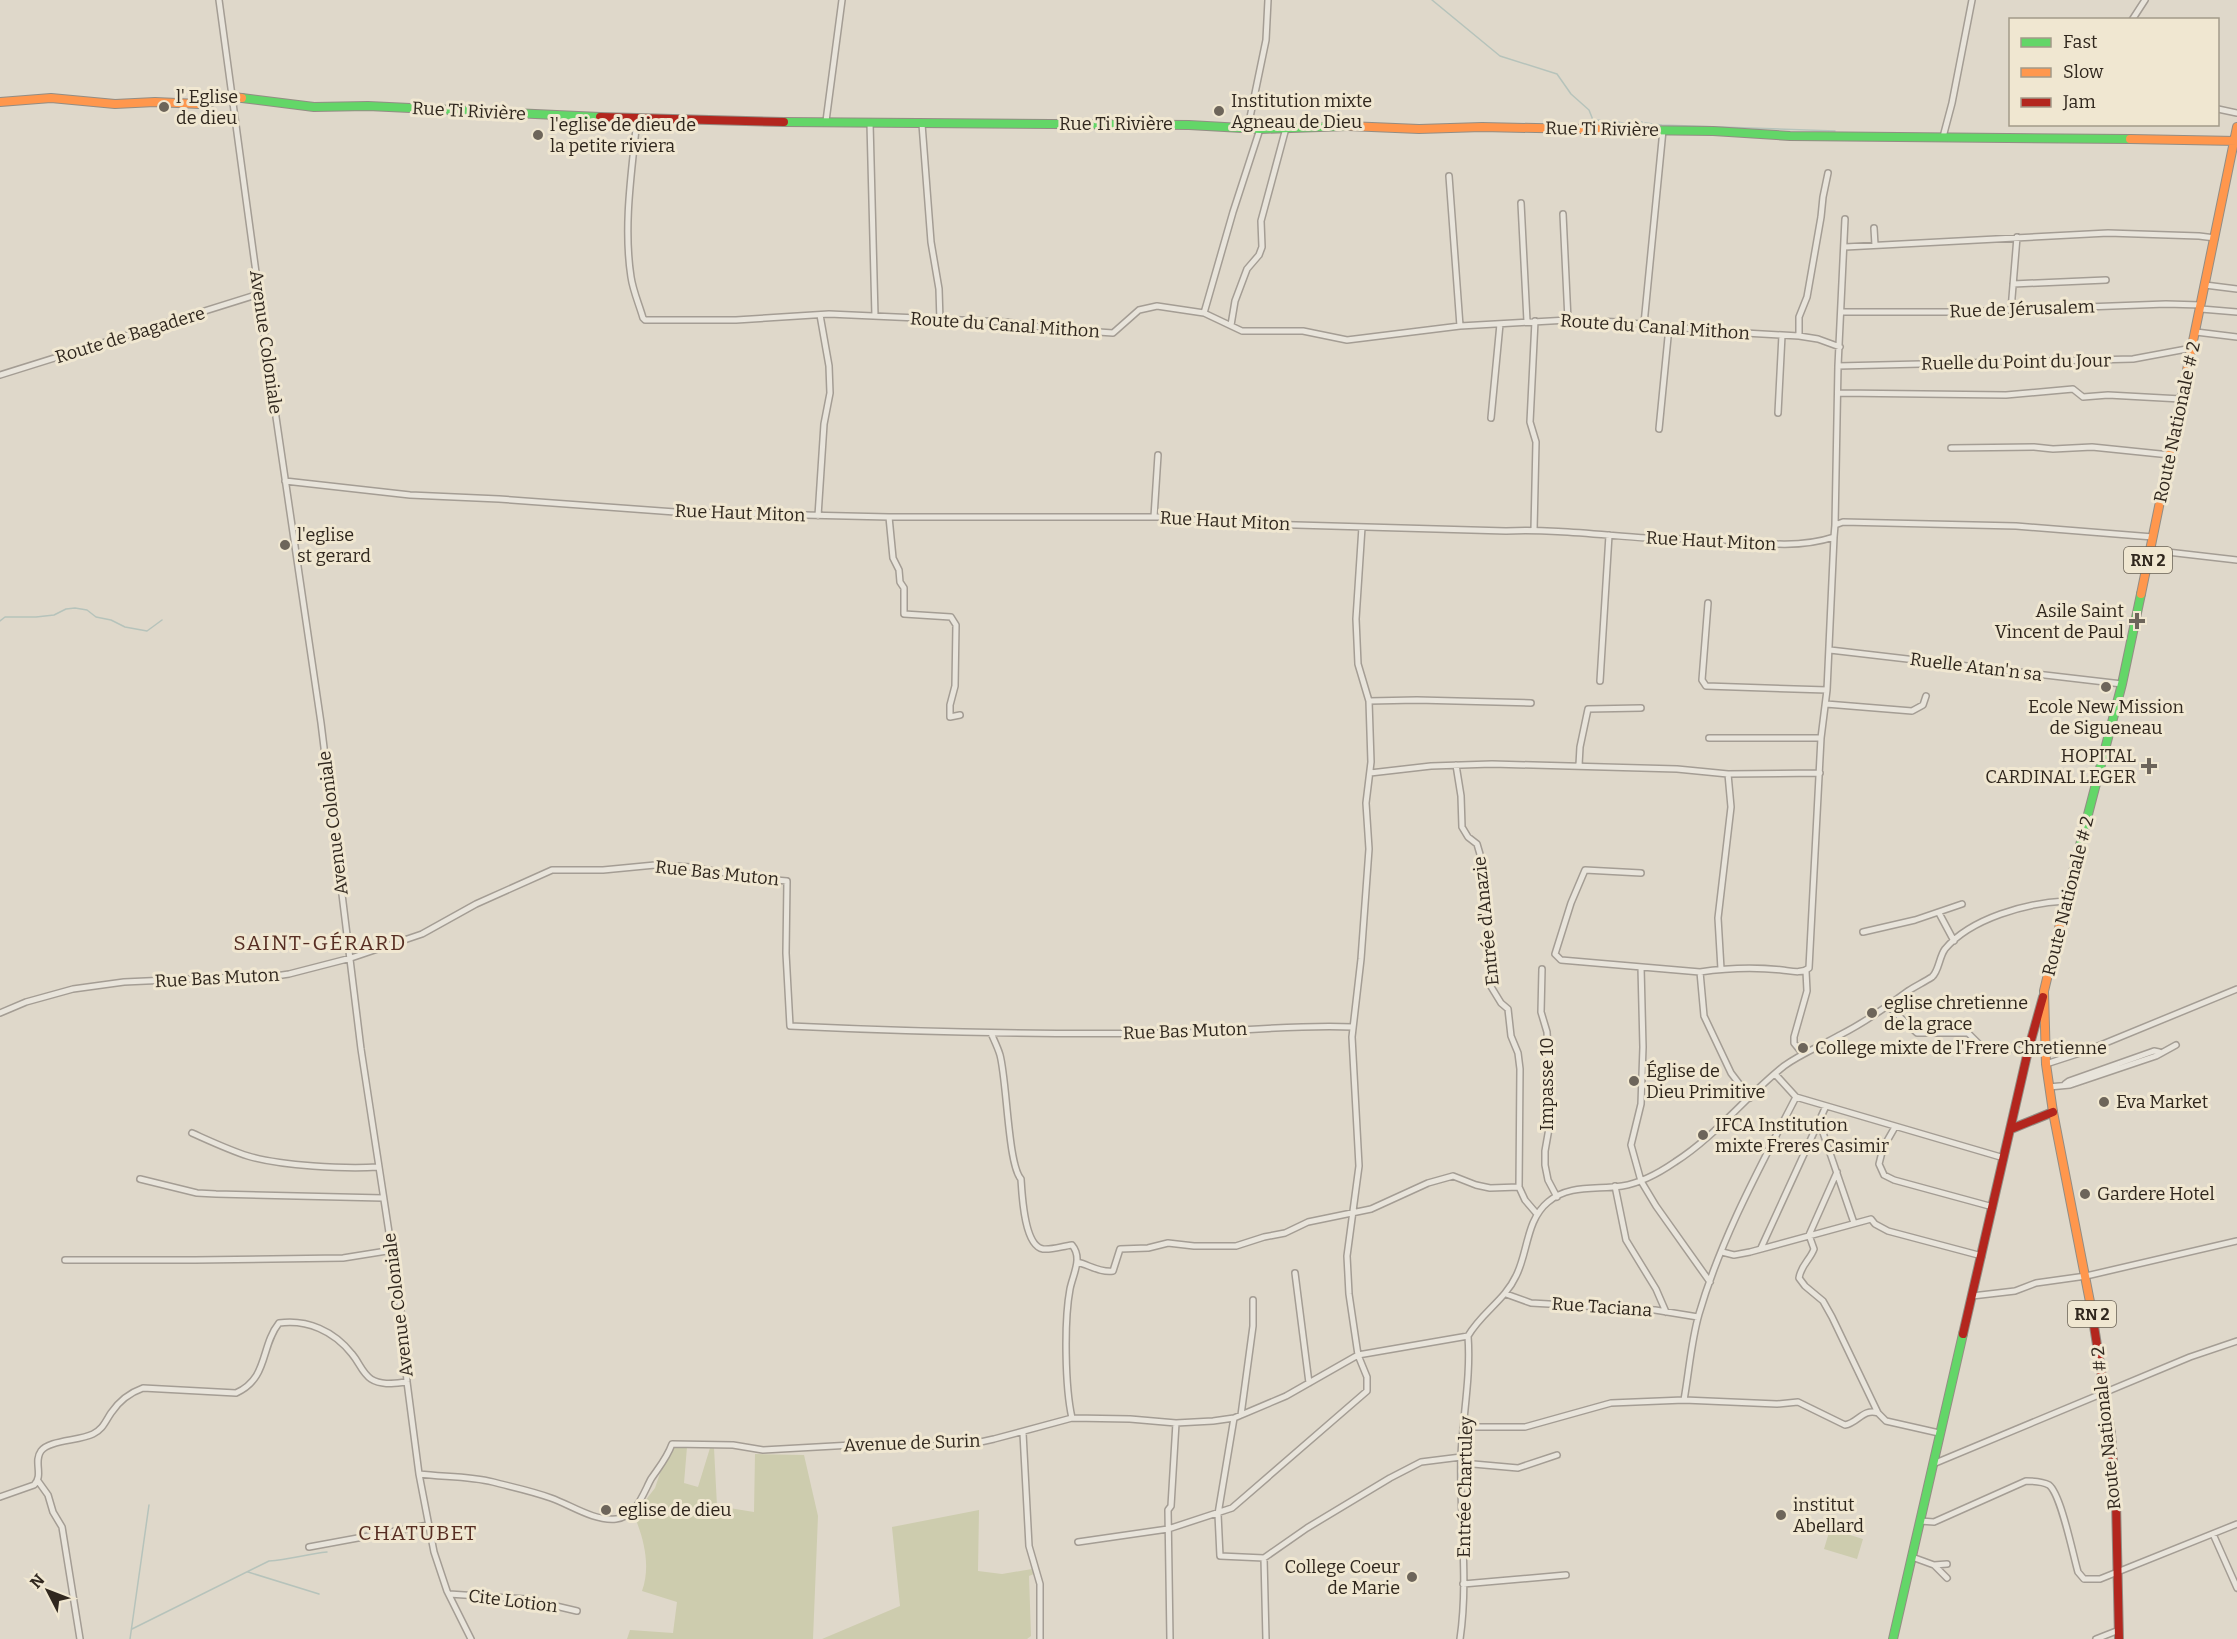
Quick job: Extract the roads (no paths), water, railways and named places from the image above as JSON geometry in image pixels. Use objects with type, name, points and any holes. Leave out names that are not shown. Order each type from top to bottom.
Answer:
[{"type":"main road","name":"Rue Ti Rivière","points":[[0,102],[51,98],[115,104],[155,102],[199,104],[233,98],[314,107],[368,106],[637,119],[922,124],[1119,124],[1260,129],[1357,126],[1419,129],[1482,127],[1663,130],[1790,136],[2236,141]]},
{"type":"main road","name":"Route Nationale # 2","points":[[2119,1635],[2116,1501],[2106,1394],[2086,1276],[2049,1087],[2044,991],[2121,684],[2171,454],[2237,127]]},
{"type":"main road","points":[[1893,1639],[2028,1051],[2044,991]]},
{"type":"main road","points":[[2011,1129],[2053,1112]]},
{"type":"street","name":"Avenue Coloniale","points":[[219,0],[285,482],[321,723],[361,1049],[382,1198],[393,1250],[419,1474],[434,1552],[449,1594],[471,1639]]},
{"type":"street","points":[[826,121],[842,0]]},
{"type":"street","points":[[1248,127],[1266,40],[1268,0]]},
{"type":"street","points":[[1943,136],[1952,103],[1972,0]]},
{"type":"street","points":[[2133,18],[2145,0]]},
{"type":"street","points":[[2219,109],[2237,113]]},
{"type":"street","name":"Route du Canal Mithon","points":[[637,119],[628,215],[631,279],[645,320],[736,320],[820,315],[875,316],[940,321],[1006,322],[1056,329],[1113,333],[1132,315],[1151,306],[1204,313],[1242,331],[1303,331],[1347,340],[1460,326],[1568,320],[1799,336],[1818,339],[1840,347]]},
{"type":"street","points":[[870,123],[875,316]]},
{"type":"street","points":[[922,124],[931,242],[939,289],[940,321]]},
{"type":"street","points":[[1231,326],[1235,302],[1247,269],[1259,255],[1262,247],[1261,221],[1286,128]]},
{"type":"street","points":[[1204,313],[1260,129]]},
{"type":"street","points":[[1644,324],[1663,130]]},
{"type":"street","points":[[1799,336],[1799,317],[1808,297],[1828,173]]},
{"type":"street","points":[[1449,176],[1460,326]]},
{"type":"street","points":[[1521,203],[1527,321]]},
{"type":"street","points":[[1563,213],[1568,320]]},
{"type":"street","points":[[1802,1053],[1794,1043],[1794,1037],[1807,992],[1806,971],[1810,962],[1821,738],[1830,650],[1838,366],[1845,219]]},
{"type":"street","points":[[1874,228],[1875,246]]},
{"type":"street","points":[[1845,247],[2108,233],[2215,238]]},
{"type":"street","points":[[2011,310],[2017,237]]},
{"type":"street","points":[[2013,284],[2106,280]]},
{"type":"street","points":[[2205,285],[2237,289]]},
{"type":"street","name":"Route de Bagadere","points":[[0,375],[260,294]]},
{"type":"street","name":"Rue de Jérusalem","points":[[1842,312],[2201,307],[2237,312]]},
{"type":"street","points":[[818,516],[824,424],[830,393],[829,366],[820,315]]},
{"type":"street","points":[[1534,530],[1536,442],[1530,422],[1535,321]]},
{"type":"street","points":[[1491,418],[1500,324]]},
{"type":"street","points":[[1659,429],[1669,327]]},
{"type":"street","points":[[2196,332],[2237,337]]},
{"type":"street","points":[[1778,413],[1782,335]]},
{"type":"street","name":"Ruelle du Point du Jour","points":[[1838,366],[2133,359],[2193,348]]},
{"type":"street","points":[[1839,393],[2006,395],[2073,389],[2083,397],[2181,399]]},
{"type":"street","points":[[1951,448],[2092,447],[2171,454]]},
{"type":"street","points":[[1154,518],[1158,455]]},
{"type":"street","name":"Rue Haut Miton","points":[[285,482],[410,495],[499,499],[617,509],[637,508],[675,513],[889,517],[1165,517],[1226,523],[1534,530],[1794,544],[1815,543],[1834,537]]},
{"type":"street","points":[[889,517],[893,558],[904,588],[904,614],[951,617],[956,625],[956,686],[950,705],[950,717],[960,716]]},
{"type":"street","points":[[1835,525],[1843,522],[1879,522],[2016,526],[2153,537]]},
{"type":"street","points":[[1078,1542],[1167,1529],[1232,1508],[1367,1391],[1366,1377],[1358,1355],[1349,1294],[1347,1256],[1359,1166],[1352,1037],[1361,959],[1369,849],[1366,803],[1370,773],[1369,701],[1358,664],[1356,619],[1362,527]]},
{"type":"street","points":[[1600,681],[1610,535]]},
{"type":"street","points":[[2150,550],[2237,560]]},
{"type":"street","points":[[1708,603],[1702,680],[1706,686],[1827,690]]},
{"type":"street","name":"Ruelle Atan'n sa","points":[[1830,650],[2121,684]]},
{"type":"street","points":[[1826,704],[1912,711],[1923,705],[1926,696]]},
{"type":"street","points":[[1369,701],[1532,703]]},
{"type":"street","points":[[1579,765],[1580,747],[1588,709],[1641,708]]},
{"type":"street","points":[[1708,738],[1821,738]]},
{"type":"street","points":[[1370,773],[1456,765],[1579,765],[1677,769],[1728,774],[1820,773]]},
{"type":"street","name":"Entrée d'Anazie","points":[[1456,765],[1461,796],[1462,827],[1468,837],[1477,844],[1482,861],[1483,892],[1489,928],[1490,986],[1508,1009],[1511,1036],[1518,1053],[1520,1069],[1519,1187]]},
{"type":"street","points":[[1721,969],[1718,918],[1731,807],[1728,774]]},
{"type":"street","name":"Rue Bas Muton","points":[[0,1013],[26,1002],[73,989],[157,980],[262,978],[289,974],[422,934],[476,904],[552,870],[603,870],[655,865],[691,867],[753,878],[788,881],[786,952],[790,1026],[991,1033],[1179,1033],[1322,1026],[1353,1027]]},
{"type":"street","points":[[1641,873],[1585,870],[1571,903],[1555,954],[1561,960],[1700,972],[1766,968],[1806,971]]},
{"type":"street","points":[[1468,1336],[1474,1325],[1506,1294],[1524,1257],[1529,1234],[1537,1214],[1548,1202],[1564,1193],[1641,1181],[1685,1155],[1774,1074],[1802,1053],[1839,1036],[1934,975],[1945,950],[1974,927],[2008,911],[2044,902],[2065,901]]},
{"type":"street","points":[[1863,932],[1939,913],[1962,904]]},
{"type":"street","points":[[1939,913],[1954,941]]},
{"type":"street","points":[[1641,967],[1643,1047],[1641,1104],[1631,1145],[1641,1181],[1710,1282]]},
{"type":"street","name":"Impasse 10","points":[[1542,969],[1541,1012],[1548,1032],[1551,1117],[1545,1165],[1548,1180],[1557,1197]]},
{"type":"street","points":[[1700,972],[1704,1016],[1731,1073],[1750,1098]]},
{"type":"street","points":[[2046,1064],[2086,1051],[2237,989]]},
{"type":"street","points":[[1888,1006],[1917,1033],[1968,1033],[1981,1046],[2028,1051]]},
{"type":"street","points":[[991,1033],[1000,1055],[1013,1163],[1016,1174],[1021,1179],[1022,1204],[1030,1236],[1035,1245],[1042,1249],[1072,1245],[1076,1250],[1077,1262],[1068,1305],[1069,1395],[1072,1418]]},
{"type":"street","points":[[2049,1087],[2065,1084],[2068,1081],[2176,1045]]},
{"type":"street","points":[[1774,1074],[1796,1097],[2004,1158]]},
{"type":"street","points":[[1684,1400],[1698,1317],[1710,1282],[1752,1182],[1796,1097]]},
{"type":"street","points":[[1761,1248],[1826,1106]]},
{"type":"street","points":[[1819,1121],[1854,1223]]},
{"type":"street","points":[[1895,1126],[1883,1148],[1879,1164],[1884,1174],[1894,1180],[1992,1207]]},
{"type":"street","points":[[192,1133],[247,1156],[306,1165],[378,1167]]},
{"type":"street","points":[[1837,1172],[1809,1235],[1814,1249],[1812,1256],[1800,1270],[1799,1278],[1822,1301],[1832,1317],[1878,1413],[1886,1421],[1939,1433]]},
{"type":"street","points":[[1077,1262],[1105,1272],[1113,1271],[1120,1249],[1148,1248],[1168,1243],[1194,1246],[1236,1246],[1285,1233],[1308,1222],[1352,1211],[1371,1209],[1428,1183],[1453,1176],[1491,1188],[1519,1187],[1537,1214]]},
{"type":"street","points":[[140,1179],[197,1193],[382,1198]]},
{"type":"street","points":[[1615,1186],[1626,1240],[1656,1289],[1666,1312]]},
{"type":"street","points":[[1722,1252],[1734,1255],[1871,1219],[1888,1231],[1982,1256]]},
{"type":"street","points":[[1972,1296],[2015,1291],[2036,1283],[2086,1276],[2237,1241]]},
{"type":"street","points":[[65,1260],[343,1258],[393,1250]]},
{"type":"street","points":[[1295,1273],[1309,1383]]},
{"type":"street","name":"Rue Taciana","points":[[1506,1294],[1531,1303],[1666,1312],[1698,1317]]},
{"type":"street","points":[[1241,1415],[1253,1326],[1253,1300]]},
{"type":"street","points":[[80,1639],[64,1535],[48,1495],[38,1481],[38,1457],[45,1447],[50,1444],[77,1440],[95,1433],[104,1425],[119,1402],[143,1388],[236,1393],[245,1389],[259,1373],[271,1334],[279,1323],[294,1321],[316,1325],[351,1352],[371,1380],[385,1384],[407,1382]]},
{"type":"street","name":"Avenue de Surin","points":[[419,1474],[490,1481],[552,1498],[571,1508],[597,1516],[617,1519],[629,1514],[641,1500],[652,1478],[668,1456],[672,1444],[733,1445],[763,1450],[870,1444],[936,1446],[967,1444],[1023,1433],[1072,1418],[1176,1423],[1234,1418],[1286,1396],[1358,1355],[1468,1336]]},
{"type":"street","name":"Entrée Chartuley","points":[[1460,1639],[1463,1584],[1462,1460],[1470,1358],[1468,1336]]},
{"type":"street","points":[[1932,1464],[2190,1358],[2237,1341]]},
{"type":"street","points":[[1464,1427],[1525,1428],[1611,1403],[1684,1400],[1777,1404],[1798,1402],[1845,1425],[1852,1423],[1866,1412],[1878,1413]]},
{"type":"street","points":[[1234,1418],[1218,1514],[1221,1556],[1264,1558],[1307,1528],[1420,1462],[1462,1460],[1518,1468],[1557,1455]]},
{"type":"street","points":[[1170,1639],[1167,1529],[1168,1510],[1171,1506],[1176,1423]]},
{"type":"street","points":[[1023,1433],[1026,1526],[1040,1584],[1040,1639]]},
{"type":"street","points":[[1920,1521],[1934,1522],[2026,1481],[2036,1480],[2049,1486],[2057,1497],[2078,1572],[2084,1579],[2100,1579],[2237,1524]]},
{"type":"street","points":[[0,1497],[26,1490],[38,1481]]},
{"type":"street","points":[[309,1547],[428,1525]]},
{"type":"street","points":[[2213,1534],[2237,1588]]},
{"type":"street","points":[[1912,1557],[1934,1565],[1947,1564]]},
{"type":"street","points":[[1264,1558],[1266,1639]]},
{"type":"street","points":[[1934,1565],[1947,1578]]},
{"type":"street","points":[[1463,1584],[1566,1575]]},
{"type":"street","name":"Cite Lotion","points":[[449,1594],[526,1599],[577,1611]]},
{"type":"street","points":[[2096,1639],[2119,1635]]},
{"type":"waterway","points":[[1432,0],[1500,56],[1557,74],[1571,94],[1589,110],[1593,120],[1626,124],[1642,122]]},
{"type":"waterway","points":[[1645,123],[1835,131]]},
{"type":"waterway","points":[[0,621],[5,617],[54,615],[66,609],[75,608],[87,610],[96,617],[111,620],[125,627],[147,631],[162,620]]},
{"type":"waterway","points":[[130,1639],[149,1505]]},
{"type":"waterway","points":[[132,1629],[269,1561],[327,1552]]},
{"type":"waterway","points":[[248,1572],[319,1594]]},
{"type":"place","name":"l' Eglise de dieu","points":[[164,107]]},
{"type":"place","name":"Institution mixte Agneau de Dieu","points":[[1219,111]]},
{"type":"place","name":"l'eglise de dieu de la petite riviera","points":[[538,135]]},
{"type":"place","name":"l'eglise st gerard","points":[[285,545]]},
{"type":"place","name":"Asile Saint Vincent de Paul","points":[[2137,621]]},
{"type":"place","name":"Ecole New Mission de Sigueneau","points":[[2106,687]]},
{"type":"place","name":"HOPITAL CARDINAL LEGER","points":[[2149,766]]},
{"type":"place","name":"eglise chretienne de la grace","points":[[1872,1013]]},
{"type":"place","name":"College mixte de l'Frere Chretienne","points":[[1803,1048]]},
{"type":"place","name":"Église de Dieu Primitive","points":[[1634,1081]]},
{"type":"place","name":"Eva Market","points":[[2104,1102]]},
{"type":"place","name":"IFCA Institution mixte Freres Casimir","points":[[1703,1135]]},
{"type":"place","name":"Gardere Hotel","points":[[2085,1194]]},
{"type":"place","name":"eglise de dieu","points":[[606,1510]]},
{"type":"place","name":"institut Abellard","points":[[1781,1515]]},
{"type":"place","name":"College Coeur de Marie","points":[[1412,1577]]},
{"type":"district","name":"SAINT-GÉRARD","points":[[320,943]]},
{"type":"district","name":"CHATUBET","points":[[418,1533]]}]
